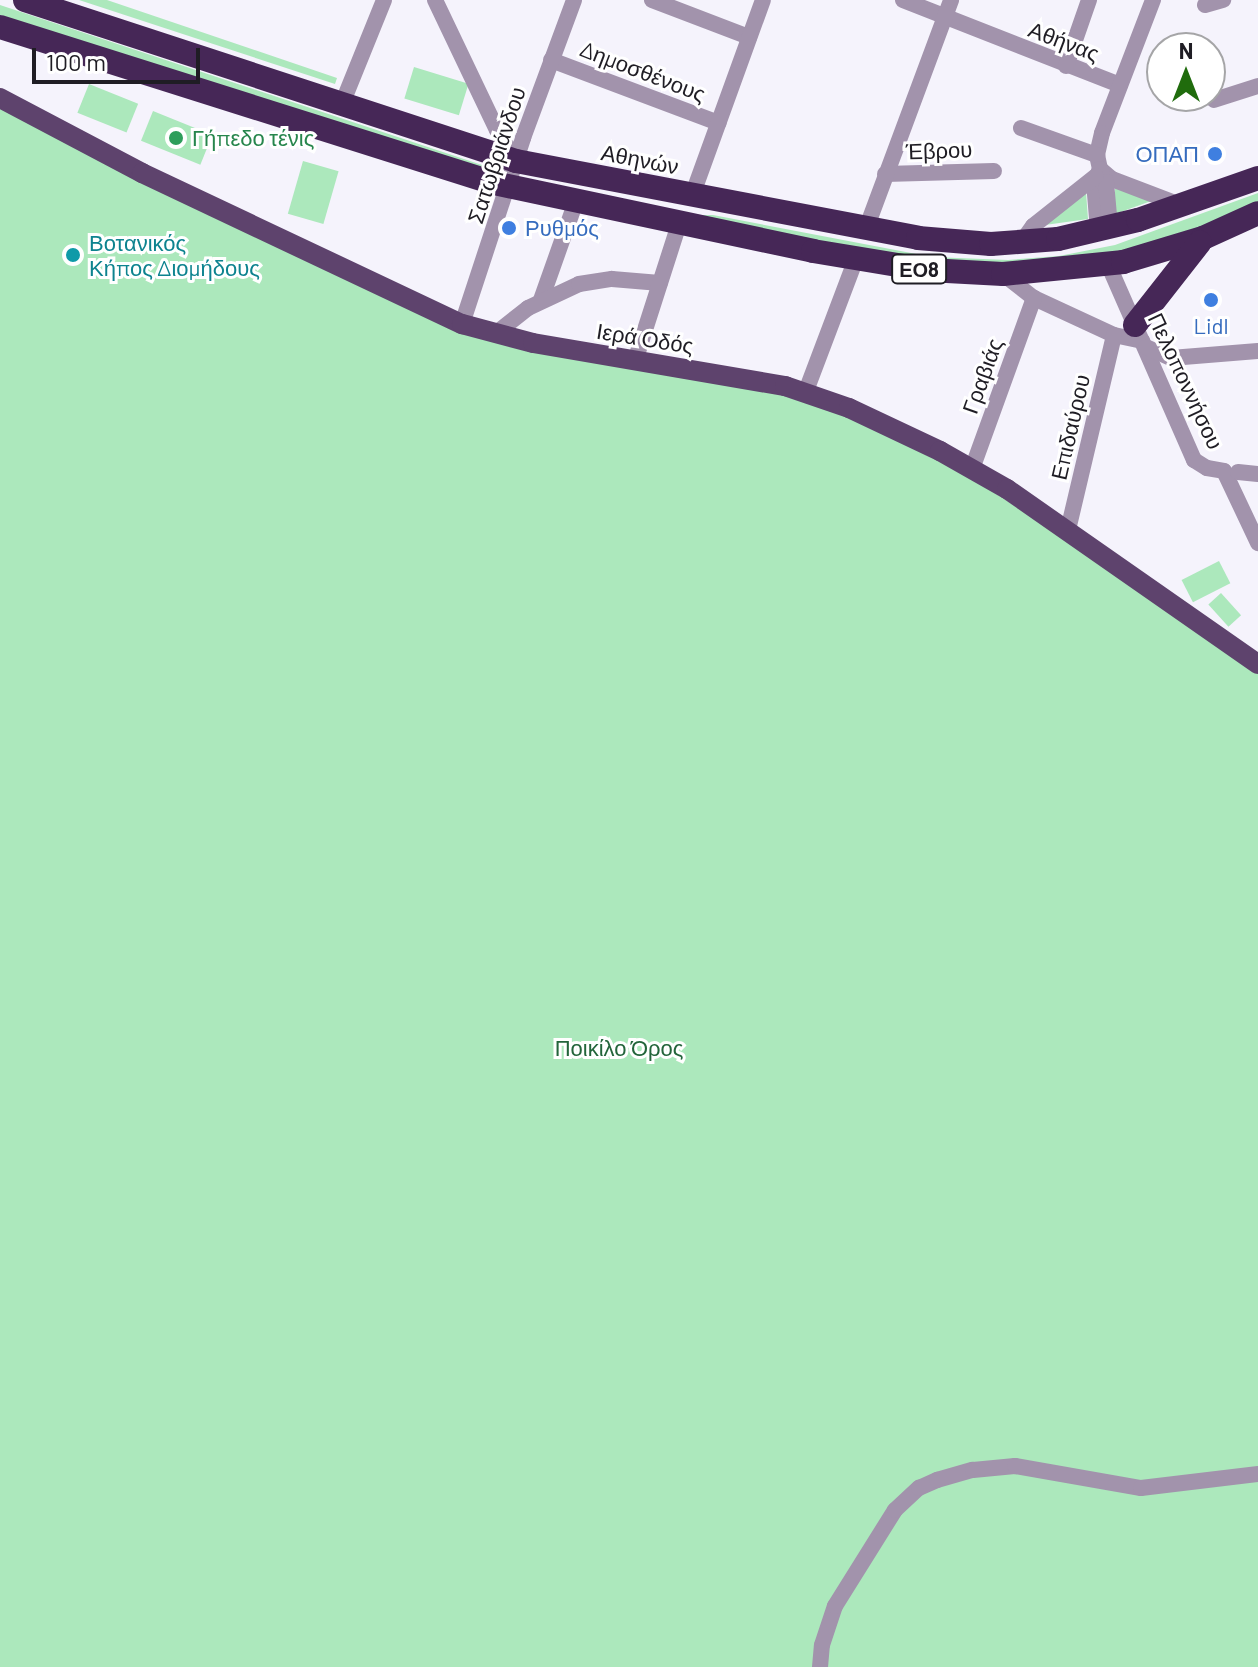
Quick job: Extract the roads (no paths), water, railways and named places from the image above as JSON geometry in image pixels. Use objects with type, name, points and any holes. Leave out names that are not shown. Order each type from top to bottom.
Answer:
[{"type":"highway","name":"Αθηνών","points":[[25,0],[516,161],[866,229],[951,242],[1020,244],[1104,229],[1258,178]]},
{"type":"highway","name":"ΕΟ8","points":[[0,27],[509,187],[679,224],[928,270],[1003,274],[1108,264],[1203,238],[1258,213]]},
{"type":"highway","points":[[1134,337],[1203,238]]},
{"type":"main road","name":"Ιερά Οδός","points":[[0,98],[142,173],[462,324],[495,334],[806,391],[904,434],[972,469],[1068,530],[1258,664]]},
{"type":"street","points":[[342,104],[384,0]]},
{"type":"street","points":[[435,0],[497,130],[516,161]]},
{"type":"street","name":"Σατωβριάνδου","points":[[462,324],[574,0]]},
{"type":"street","points":[[652,0],[749,37]]},
{"type":"street","points":[[692,196],[763,0]]},
{"type":"street","name":"Αθήνας","points":[[903,0],[1120,85]]},
{"type":"street","points":[[866,229],[951,0]]},
{"type":"street","points":[[1066,66],[1089,0]]},
{"type":"street","points":[[1020,244],[1033,226],[1098,167],[1120,85],[1153,0]]},
{"type":"street","points":[[1205,5],[1223,0]]},
{"type":"street","name":"Δημοσθένους","points":[[551,60],[719,123]]},
{"type":"street","points":[[1226,96],[1258,86]]},
{"type":"street","points":[[1021,128],[1098,167],[1112,179],[1180,205]]},
{"type":"street","points":[[1098,167],[1106,182],[1104,229]]},
{"type":"street","name":"Έβρου","points":[[885,174],[994,171]]},
{"type":"street","points":[[541,300],[576,201]]},
{"type":"street","points":[[635,361],[679,224]]},
{"type":"street","points":[[806,391],[856,259]]},
{"type":"street","name":"Πελοποννήσου","points":[[1108,264],[1134,337],[1194,460],[1207,468],[1224,471],[1258,543]]},
{"type":"street","points":[[1003,274],[1034,298],[1134,337],[1171,358],[1258,351]]},
{"type":"street","points":[[495,334],[541,300],[596,280],[660,283]]},
{"type":"street","name":"Γραβιάς","points":[[972,469],[1034,298]]},
{"type":"street","name":"Επιδαύρου","points":[[1068,530],[1134,337]]},
{"type":"street","points":[[1238,472],[1258,474]]},
{"type":"street","points":[[820,1667],[828,1623],[895,1510],[919,1488],[937,1480],[973,1470],[1015,1466],[1141,1488],[1258,1474]]},
{"type":"place","name":"Γήπεδο τένις","points":[[176,138]]},
{"type":"place","name":"ΟΠΑΠ","points":[[1215,154]]},
{"type":"place","name":"Ρυθμός","points":[[509,228]]},
{"type":"place","name":"Βοτανικός Κήπος Διομήδους","points":[[73,255]]},
{"type":"place","name":"Lidl","points":[[1211,300]]},
{"type":"park label","name":"Ποικίλο Όρος","points":[[619,1048]]}]
